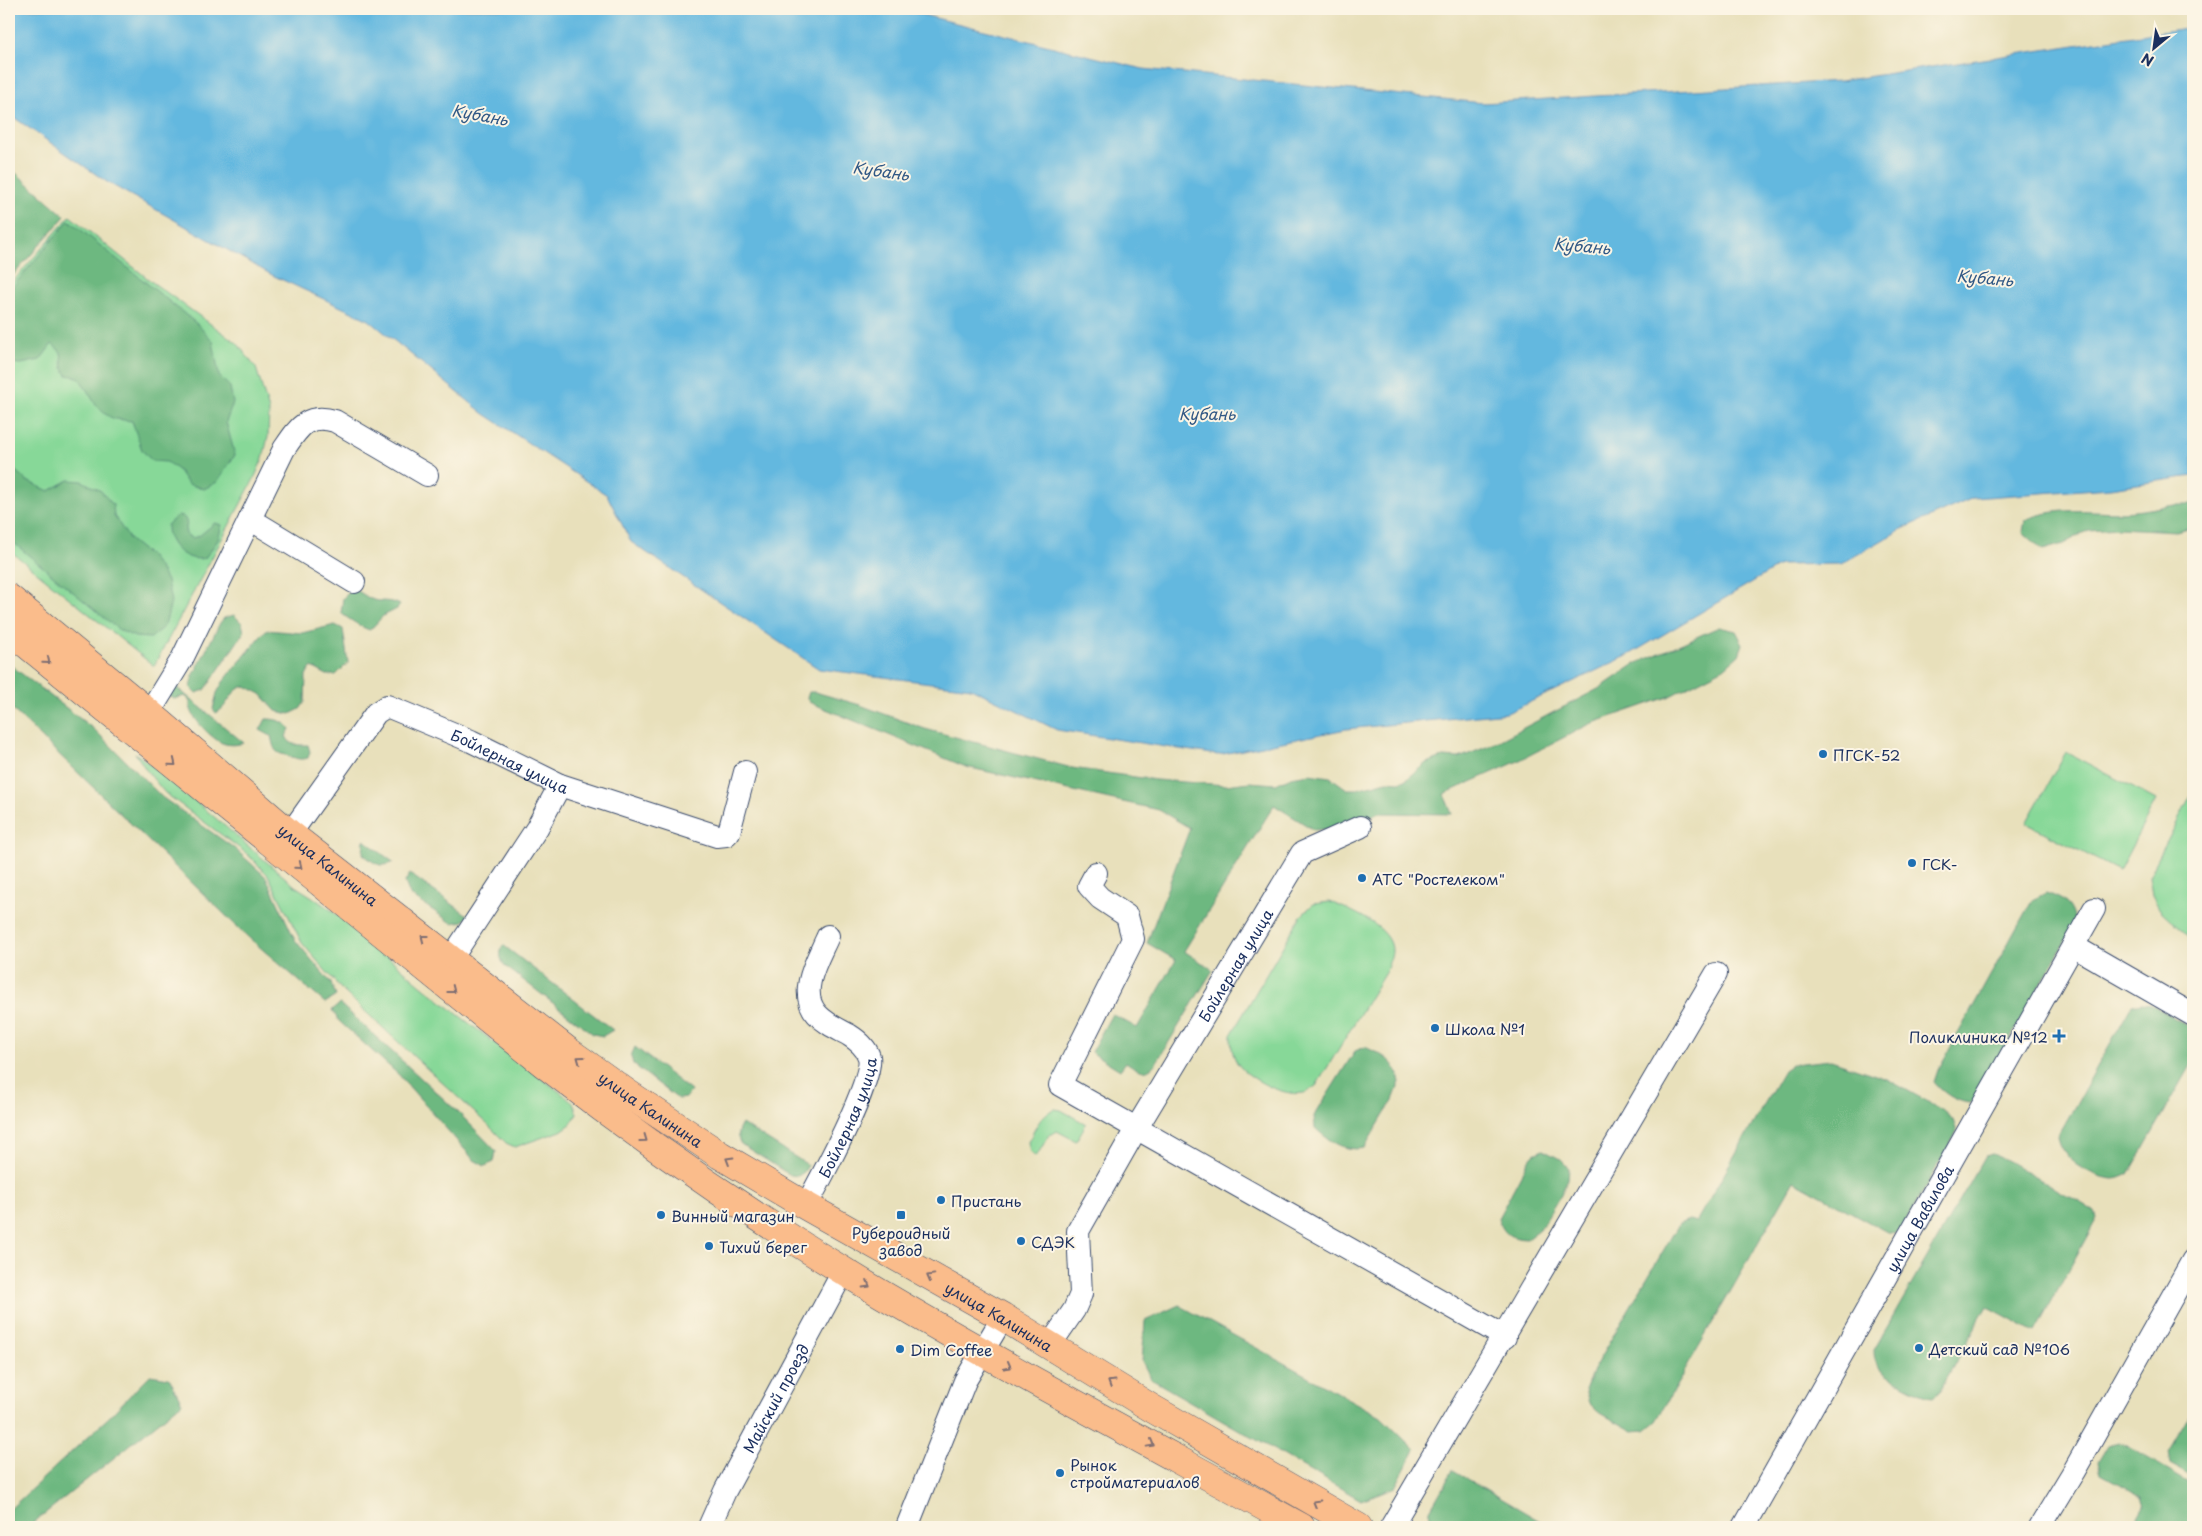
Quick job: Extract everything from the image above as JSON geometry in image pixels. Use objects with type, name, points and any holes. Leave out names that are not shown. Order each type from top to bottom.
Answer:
[{"type":"highway","name":"улица Калинина","points":[[9,598],[149,713],[290,834],[568,1051],[627,1093],[720,1154],[806,1206],[1003,1317],[1153,1409],[1358,1527]]},
{"type":"highway","name":"улица Калинина","points":[[9,630],[552,1070],[681,1166],[844,1270],[983,1352],[1301,1527]]},
{"type":"highway","points":[[747,1208],[742,1197],[748,1185],[755,1182],[770,1184]]},
{"type":"street","points":[[149,713],[182,659],[284,448],[307,420],[321,417],[335,421],[427,475]]},
{"type":"street","points":[[250,520],[354,582]]},
{"type":"street","name":"Бойлерная улица","points":[[290,834],[376,713],[388,706],[470,741],[560,785],[717,836],[726,835],[729,832],[745,772]]},
{"type":"street","points":[[451,959],[537,828],[560,785]]},
{"type":"street","name":"Бойлерная улица","points":[[1050,1345],[1074,1310],[1081,1294],[1078,1231],[1136,1130],[1302,853],[1360,827]]},
{"type":"street","points":[[1096,873],[1089,886],[1100,898],[1127,916],[1133,939],[1060,1085],[1136,1130],[1505,1337]]},
{"type":"street","name":"улица Вавилова","points":[[1744,1527],[2094,909]]},
{"type":"street","name":"Бойлерная улица","points":[[806,1206],[833,1155],[863,1087],[870,1065],[866,1049],[855,1039],[826,1022],[812,1007],[809,990],[811,978],[828,936]]},
{"type":"street","points":[[2073,946],[2193,1015]]},
{"type":"street","points":[[1392,1527],[1716,974]]},
{"type":"street","points":[[2040,1527],[2078,1464],[2193,1260]]},
{"type":"street","name":"Майский проезд","points":[[709,1527],[729,1482],[844,1270]]},
{"type":"street","points":[[907,1527],[965,1381],[1003,1317]]},
{"type":"green space","points":[[9,167],[65,216],[9,280]]},
{"type":"green space","points":[[70,216],[152,282],[237,343],[256,368],[269,410],[268,437],[263,458],[254,479],[154,666],[9,550],[9,286]]},
{"type":"green space","points":[[69,220],[197,324],[213,341],[219,376],[230,387],[233,403],[226,422],[235,455],[217,482],[204,489],[188,484],[179,471],[167,462],[152,461],[142,450],[132,421],[109,417],[104,413],[78,377],[67,375],[63,368],[61,352],[52,344],[40,360],[21,364],[9,363],[9,291]]},
{"type":"green space","points":[[9,465],[27,481],[49,491],[69,480],[82,481],[101,491],[113,505],[114,516],[130,540],[150,556],[167,581],[171,602],[165,625],[151,638],[135,637],[119,630],[9,539]]},
{"type":"green space","points":[[2175,505],[2193,505],[2193,527],[2176,531],[2118,528],[2089,530],[2063,544],[2043,550],[2023,532],[2025,520],[2059,511],[2124,512]]},
{"type":"green space","points":[[181,515],[185,518],[186,522],[185,531],[192,538],[199,536],[215,523],[222,525],[218,540],[205,558],[190,558],[173,545],[167,525]]},
{"type":"green space","points":[[353,589],[371,599],[393,602],[400,605],[397,609],[383,616],[370,630],[367,629],[341,613],[343,598]]},
{"type":"green space","points":[[234,615],[242,623],[244,632],[205,690],[196,693],[191,688],[193,676],[220,623],[224,618]]},
{"type":"green space","points":[[335,625],[343,629],[348,663],[336,675],[327,675],[312,667],[306,675],[305,702],[300,709],[290,714],[276,711],[261,694],[245,686],[236,691],[224,707],[216,713],[213,709],[217,693],[223,682],[266,630],[302,633]]},
{"type":"green space","points":[[1719,627],[1736,631],[1743,644],[1739,655],[1724,668],[1668,697],[1590,724],[1516,762],[1444,794],[1452,814],[1379,813],[1340,828],[1314,830],[1274,805],[1184,951],[1213,970],[1156,1063],[1145,1071],[1126,1062],[1120,1070],[1091,1052],[1112,1014],[1137,1028],[1176,960],[1147,943],[1190,828],[1159,810],[966,767],[809,702],[807,698],[809,692],[815,692],[860,705],[925,729],[1072,768],[1156,780],[1226,785],[1249,782],[1276,784],[1291,777],[1309,774],[1330,777],[1347,789],[1357,789],[1387,781],[1399,782],[1406,780],[1426,763],[1443,757],[1459,758],[1489,746],[1600,688],[1635,664]]},
{"type":"green space","points":[[9,664],[95,730],[163,798],[234,848],[266,877],[295,940],[331,983],[336,996],[325,1003],[248,937],[9,706]]},
{"type":"green space","points":[[170,682],[244,743],[226,744],[210,735],[195,718],[190,701],[185,696],[174,699],[166,693]]},
{"type":"green space","points":[[266,719],[273,719],[286,724],[290,729],[286,736],[290,742],[308,745],[310,752],[308,758],[298,759],[277,751],[271,736],[260,730]]},
{"type":"green space","points":[[2066,752],[2156,800],[2119,871],[2026,823]]},
{"type":"green space","points":[[135,753],[165,775],[295,886],[329,908],[421,985],[573,1102],[577,1114],[571,1124],[561,1131],[515,1147],[506,1143],[342,990],[302,943],[268,875],[246,853],[165,793]]},
{"type":"green space","points":[[2193,792],[2193,940],[2160,910],[2152,895],[2149,876]]},
{"type":"green space","points":[[364,840],[393,862],[381,865],[370,860],[363,854]]},
{"type":"green space","points":[[410,874],[469,916],[464,921],[452,923],[410,895],[405,882]]},
{"type":"green space","points":[[2046,893],[2066,903],[2072,912],[2075,924],[1975,1100],[1969,1103],[1954,1098],[1941,1090],[1934,1082],[1938,1070],[2032,900]]},
{"type":"green space","points":[[1330,902],[1358,914],[1378,927],[1391,943],[1392,954],[1386,971],[1316,1086],[1305,1093],[1295,1094],[1277,1090],[1258,1081],[1243,1070],[1234,1057],[1231,1035],[1300,917],[1313,904]]},
{"type":"green space","points":[[503,945],[613,1030],[603,1036],[593,1034],[505,966],[501,956]]},
{"type":"green space","points":[[340,1004],[459,1113],[496,1151],[494,1162],[485,1166],[474,1160],[399,1075],[339,1021],[332,1010]]},
{"type":"green space","points":[[2151,1004],[2193,1029],[2193,1062],[2129,1174],[2116,1179],[2105,1178],[2087,1171],[2071,1159],[2060,1144],[2058,1136],[2132,1005]]},
{"type":"green space","points":[[635,1047],[691,1091],[686,1098],[678,1099],[633,1064],[631,1056]]},
{"type":"green space","points":[[1365,1047],[1378,1053],[1392,1064],[1400,1082],[1393,1100],[1364,1148],[1357,1149],[1344,1147],[1326,1137],[1315,1128],[1314,1116],[1355,1051]]},
{"type":"green space","points":[[1831,1060],[1887,1079],[1942,1110],[1953,1120],[1957,1132],[1903,1226],[1895,1233],[1887,1232],[1794,1181],[1656,1421],[1645,1430],[1633,1431],[1597,1411],[1589,1403],[1585,1390],[1593,1370],[1679,1224],[1689,1220],[1696,1222],[1784,1070],[1793,1064]]},
{"type":"green space","points":[[1055,1109],[1061,1110],[1086,1124],[1076,1141],[1057,1131],[1049,1135],[1036,1157],[1030,1152],[1028,1142],[1042,1118]]},
{"type":"green space","points":[[742,1124],[808,1165],[804,1172],[798,1176],[790,1175],[741,1144],[738,1134]]},
{"type":"green space","points":[[1543,1150],[1560,1159],[1569,1168],[1568,1179],[1540,1229],[1527,1239],[1516,1238],[1505,1231],[1498,1218],[1529,1160],[1534,1154]]},
{"type":"green space","points":[[1991,1154],[1999,1156],[2086,1206],[2095,1212],[2097,1218],[2035,1332],[1987,1306],[1940,1390],[1933,1396],[1927,1395],[1905,1386],[1880,1369],[1876,1362],[1874,1350],[1985,1156]]},
{"type":"green space","points":[[1179,1305],[1381,1417],[1415,1450],[1395,1487],[1361,1500],[1151,1379],[1142,1361],[1145,1321]]},
{"type":"green space","points":[[150,1375],[169,1378],[182,1403],[28,1527],[9,1527],[9,1510],[108,1418]]},
{"type":"green space","points":[[2193,1409],[2193,1476],[2170,1463],[2168,1452]]},
{"type":"green space","points":[[2120,1442],[2191,1483],[2193,1487],[2193,1523],[2191,1527],[2132,1527],[2144,1506],[2141,1496],[2101,1474],[2098,1462],[2108,1445]]},
{"type":"green space","points":[[1453,1470],[1550,1527],[1429,1527],[1430,1510]]},
{"type":"water","name":"Кубань","points":[[9,9],[899,9],[1143,69],[1483,103],[1840,81],[2193,27],[2193,476],[2110,488],[1973,498],[1900,530],[1841,564],[1781,565],[1627,656],[1507,713],[1346,729],[1218,755],[1057,730],[971,688],[819,669],[631,542],[607,495],[483,413],[369,320],[272,275],[107,182],[9,114]]},
{"type":"place","name":"ПГСК-52","points":[[1823,754]]},
{"type":"place","name":"ГСК-","points":[[1912,863]]},
{"type":"place","name":"АТС \"Ростелеком\"","points":[[1362,878]]},
{"type":"place","name":"Школа №1","points":[[1435,1028]]},
{"type":"place","name":"Поликлиника №12","points":[[2059,1036]]},
{"type":"place","name":"Пристань","points":[[941,1200]]},
{"type":"place","name":"Винный магазин","points":[[661,1215]]},
{"type":"place","name":"Рубероидный завод","points":[[901,1215]]},
{"type":"place","name":"СДЭК","points":[[1021,1241]]},
{"type":"place","name":"Тихий берег","points":[[709,1246]]},
{"type":"place","name":"Детский сад №106","points":[[1919,1348]]},
{"type":"place","name":"Dim Coffee","points":[[900,1349]]},
{"type":"place","name":"Рынок стройматериалов","points":[[1060,1473]]}]
